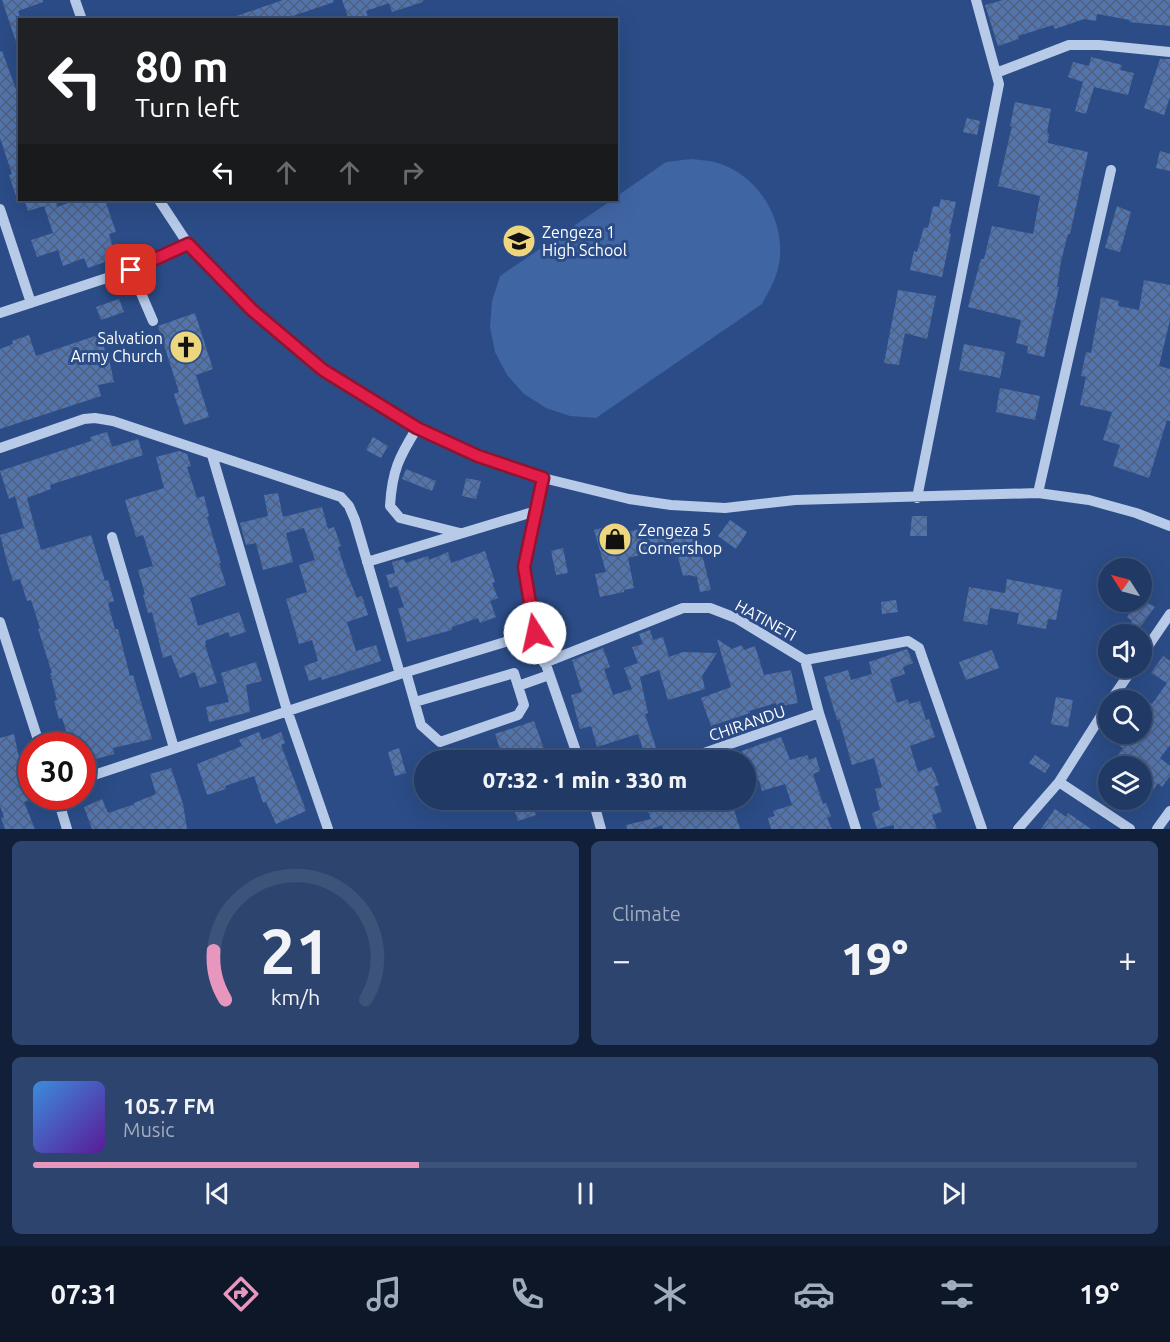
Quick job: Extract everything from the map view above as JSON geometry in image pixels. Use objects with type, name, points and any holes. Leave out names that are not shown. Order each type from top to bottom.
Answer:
[{"type":"street","points":[[75,0],[81,18]]},
{"type":"street","points":[[917,498],[999,84],[976,0]]},
{"type":"street","points":[[996,74],[1069,45],[1099,45],[1170,52]]},
{"type":"street","points":[[1038,493],[1111,170]]},
{"type":"street","points":[[160,201],[188,244],[252,310],[323,370],[417,428],[478,456],[543,478],[628,499],[671,505],[726,508],[795,500],[1038,493],[1089,500],[1136,513],[1170,526]]},
{"type":"street","points":[[0,209],[31,303]]},
{"type":"street","points":[[0,313],[131,270],[188,244]]},
{"type":"street","points":[[131,270],[153,321]]},
{"type":"street","points":[[0,448],[84,419],[95,418],[113,421],[341,497],[349,506],[421,725],[440,742],[518,715],[524,705],[514,673],[415,702]]},
{"type":"street","points":[[417,428],[398,459],[391,482],[390,506],[400,518],[460,534]]},
{"type":"street","points":[[212,455],[288,710],[328,829]]},
{"type":"street","points":[[543,478],[524,567],[535,633],[575,750]]},
{"type":"street","points":[[367,561],[536,511]]},
{"type":"street","points":[[112,537],[174,748]]},
{"type":"street","name":"HATINETI","points":[[544,663],[683,608],[710,608],[736,618],[805,660],[819,713],[856,829]]},
{"type":"street","points":[[1152,640],[1170,614]]},
{"type":"street","points":[[0,622],[35,732]]},
{"type":"street","points":[[96,774],[288,710],[535,633]]},
{"type":"street","points":[[805,660],[908,642],[919,648],[982,829]]},
{"type":"street","points":[[519,686],[549,675]]},
{"type":"street","name":"CHIRANDU","points":[[713,750],[819,713]]},
{"type":"street","points":[[1018,829],[1059,782],[1098,721]]},
{"type":"street","points":[[1059,782],[1130,829]]},
{"type":"street","points":[[61,810],[67,829]]},
{"type":"street","points":[[596,810],[601,829]]},
{"type":"street","points":[[1156,829],[1170,811]]},
{"type":"shaded area","points":[[691,159],[714,162],[729,167],[754,185],[764,197],[771,211],[780,241],[779,263],[771,287],[762,304],[596,418],[570,416],[546,408],[524,394],[507,375],[495,352],[490,327],[492,301],[500,276],[611,201],[618,201],[618,195],[666,162]]},
{"type":"building","points":[[2,0],[43,0],[43,2],[18,11],[20,18],[18,18],[17,45]]},
{"type":"building","points":[[283,0],[333,0],[334,2],[287,18],[231,18]]},
{"type":"building","points":[[342,0],[423,0],[423,2],[392,12],[389,3],[366,11],[368,18],[348,18]]},
{"type":"building","points":[[1003,0],[1170,0],[1170,26],[1129,22],[1130,20],[1097,14],[1096,21],[1084,19],[1055,29],[1053,25],[1018,36],[1019,39],[998,46],[985,5]]},
{"type":"building","points":[[2,51],[18,95],[18,201],[20,202],[18,202],[9,175],[12,174],[0,138],[0,52]]},
{"type":"building","points":[[1091,57],[1122,65],[1120,70],[1134,73],[1128,95],[1094,87],[1086,114],[1075,111],[1083,82],[1068,77],[1073,62],[1089,66]]},
{"type":"building","points":[[1160,59],[1170,59],[1170,97],[1164,115],[1144,108]]},
{"type":"building","points":[[1015,102],[1051,109],[1047,133],[1049,134],[1048,143],[1088,152],[1070,234],[1068,234],[1061,261],[1057,287],[1059,287],[1044,357],[1027,353],[1028,346],[1016,343],[1021,320],[968,307],[992,226],[1033,234],[1040,196],[998,186],[1012,126],[1010,126]]},
{"type":"building","points":[[967,118],[980,121],[977,135],[963,132]]},
{"type":"building","points":[[1160,151],[1170,154],[1170,171],[1156,168]]},
{"type":"building","points":[[941,199],[956,202],[942,277],[910,270],[914,251],[917,252],[924,227],[928,228],[933,206],[939,207]]},
{"type":"building","points":[[24,201],[56,201],[57,207],[74,201],[105,201],[116,232],[109,234],[116,258],[88,268],[84,258],[63,266],[58,250],[37,257],[31,240],[53,233],[44,206],[28,211]]},
{"type":"building","points":[[1117,206],[1131,212],[1120,252],[1105,248]]},
{"type":"building","points":[[1144,280],[1170,285],[1170,320],[1159,366],[1170,369],[1170,421],[1167,420],[1149,478],[1113,466],[1120,445],[1103,440],[1112,412],[1080,405],[1086,377],[1081,376],[1086,352],[1091,353],[1101,297],[1119,301],[1118,306],[1139,310]]},
{"type":"building","points":[[898,290],[936,296],[927,339],[905,333],[899,365],[884,363]]},
{"type":"building","points":[[119,299],[124,312],[101,320],[96,307]]},
{"type":"building","name":"Salvation Army Church","points":[[195,313],[213,369],[196,375],[209,417],[184,425],[174,394],[179,392],[158,326]]},
{"type":"building","points":[[101,334],[114,382],[98,385],[101,396],[0,429],[0,349],[13,344],[12,341],[29,335],[36,356]]},
{"type":"building","points":[[964,344],[1005,352],[1000,378],[959,370]]},
{"type":"building","points":[[1000,388],[1040,396],[1035,420],[996,412]]},
{"type":"building","points":[[107,432],[112,447],[138,439],[143,455],[50,485],[51,489],[27,498],[41,550],[91,535],[105,581],[108,580],[114,601],[108,603],[115,629],[118,629],[130,676],[133,675],[152,739],[113,748],[114,754],[96,759],[96,732],[66,732],[62,718],[59,719],[54,701],[57,700],[50,673],[52,673],[38,629],[40,628],[31,600],[27,601],[20,579],[13,581],[0,535],[24,528],[15,496],[9,499],[0,471],[91,441],[90,437]]},
{"type":"building","points":[[373,437],[388,446],[381,458],[366,450]]},
{"type":"building","points":[[179,451],[187,454],[191,466],[187,467],[197,498],[204,496],[209,516],[207,517],[226,585],[190,598],[198,626],[239,612],[246,632],[230,637],[228,632],[205,641],[217,683],[200,688],[195,672],[180,678],[171,655],[163,658],[152,612],[148,613],[138,570],[153,566],[143,535],[136,537],[125,500],[164,488],[156,457]]},
{"type":"building","points":[[406,469],[436,481],[432,491],[402,479]]},
{"type":"building","points":[[466,478],[481,481],[476,499],[462,496]]},
{"type":"building","points":[[278,493],[283,517],[322,507],[328,529],[334,527],[341,546],[338,547],[346,572],[357,598],[362,596],[368,615],[347,622],[356,651],[376,645],[381,661],[322,680],[321,677],[309,681],[304,666],[318,661],[312,640],[299,644],[286,599],[307,592],[299,565],[315,560],[304,528],[286,533],[293,562],[263,570],[256,543],[246,545],[240,523],[268,516],[264,495]]},
{"type":"building","points":[[912,516],[927,516],[927,536],[910,536]]},
{"type":"building","points":[[730,520],[747,532],[736,549],[718,536]]},
{"type":"building","points":[[615,524],[618,534],[653,526],[654,532],[689,524],[694,546],[707,542],[710,552],[702,554],[711,590],[700,592],[697,577],[683,576],[675,546],[628,558],[634,588],[600,597],[595,574],[606,572],[594,530]]},
{"type":"building","points":[[563,548],[568,573],[556,575],[551,551]]},
{"type":"building","points":[[485,551],[498,598],[490,601],[496,617],[480,623],[478,618],[452,627],[452,630],[407,642],[398,608],[404,607],[397,586],[390,588],[386,575],[395,573],[392,562],[404,559],[406,563],[428,556],[429,560],[448,552],[451,563]]},
{"type":"building","points":[[1007,579],[1062,590],[1056,620],[1048,619],[1046,629],[1017,624],[1019,613],[990,608],[987,625],[963,621],[969,587],[1005,593]]},
{"type":"building","points":[[896,600],[898,612],[882,614],[881,602]]},
{"type":"building","points":[[1131,612],[1151,612],[1142,624],[1130,624],[1132,621],[1127,617]]},
{"type":"building","points":[[650,630],[653,640],[663,637],[669,657],[683,652],[717,653],[702,676],[705,689],[668,700],[659,670],[640,677],[648,713],[645,714],[657,750],[643,750],[638,734],[597,747],[591,726],[580,729],[571,695],[582,692],[572,660],[603,648],[610,667],[604,669],[613,695],[632,689],[624,668],[638,663],[632,647],[643,644],[639,634]]},
{"type":"building","points":[[717,639],[732,649],[742,645],[744,650],[755,646],[764,675],[791,670],[798,703],[776,707],[776,703],[711,726],[701,698],[731,687]]},
{"type":"building","points":[[907,649],[913,663],[903,667],[905,674],[890,679],[897,703],[908,699],[909,704],[920,701],[926,720],[929,719],[935,737],[910,746],[918,772],[931,767],[934,772],[939,785],[934,787],[942,812],[932,815],[937,829],[894,829],[894,825],[877,829],[872,813],[880,810],[875,789],[882,787],[874,758],[852,765],[824,677],[848,670],[851,680],[872,674],[869,662]]},
{"type":"building","points":[[992,650],[999,668],[966,680],[959,662]]},
{"type":"building","points":[[1163,656],[1170,661],[1170,745],[1160,758],[1170,766],[1170,776],[1162,787],[1158,783],[1152,792],[1152,756],[1117,756],[1123,748],[1117,744],[1152,744],[1152,704],[1167,683],[1152,672]]},
{"type":"building","points":[[256,662],[262,681],[246,685],[250,712],[209,722],[206,707],[229,702],[221,673]]},
{"type":"building","points":[[1056,697],[1073,700],[1068,727],[1051,724]]},
{"type":"building","points":[[534,721],[544,749],[501,750],[495,734]]},
{"type":"building","points":[[259,732],[262,740],[281,732],[285,743],[281,745],[306,811],[276,824],[266,802],[263,803],[254,776],[207,795],[197,764],[242,746],[239,740]]},
{"type":"building","points":[[14,734],[18,753],[18,810],[27,810],[35,829],[5,829],[0,806],[0,738]]},
{"type":"building","points":[[781,737],[790,760],[807,755],[809,760],[816,757],[820,771],[813,774],[823,804],[826,803],[831,816],[827,818],[832,829],[771,829],[768,818],[775,816],[773,811],[792,805],[785,784],[762,791],[759,780],[756,781],[756,750],[745,750]]},
{"type":"building","points":[[399,748],[406,773],[395,776],[388,752]]},
{"type":"building","points":[[1035,755],[1050,765],[1045,773],[1029,763]]},
{"type":"building","points":[[171,768],[183,804],[187,829],[92,829],[85,810],[96,810],[96,802],[102,799],[108,813],[156,794],[150,774]]},
{"type":"building","points":[[1055,809],[1066,817],[1068,813],[1091,829],[1041,829]]},
{"type":"building","points":[[514,810],[537,810],[534,811],[536,815],[518,821]]},
{"type":"building","points":[[648,810],[734,810],[740,829],[663,829],[662,825],[651,829],[627,829],[626,825],[651,819]]},
{"type":"place","name":"Zengeza 1 High School","points":[[519,241]]},
{"type":"place","name":"Salvation Army Church","points":[[186,347]]},
{"type":"place","name":"Zengeza 5 Cornershop","points":[[615,539]]},
{"type":"route","points":[[131,270],[188,244],[252,310],[323,370],[417,428],[478,456],[543,478],[524,567],[535,633]]}]
